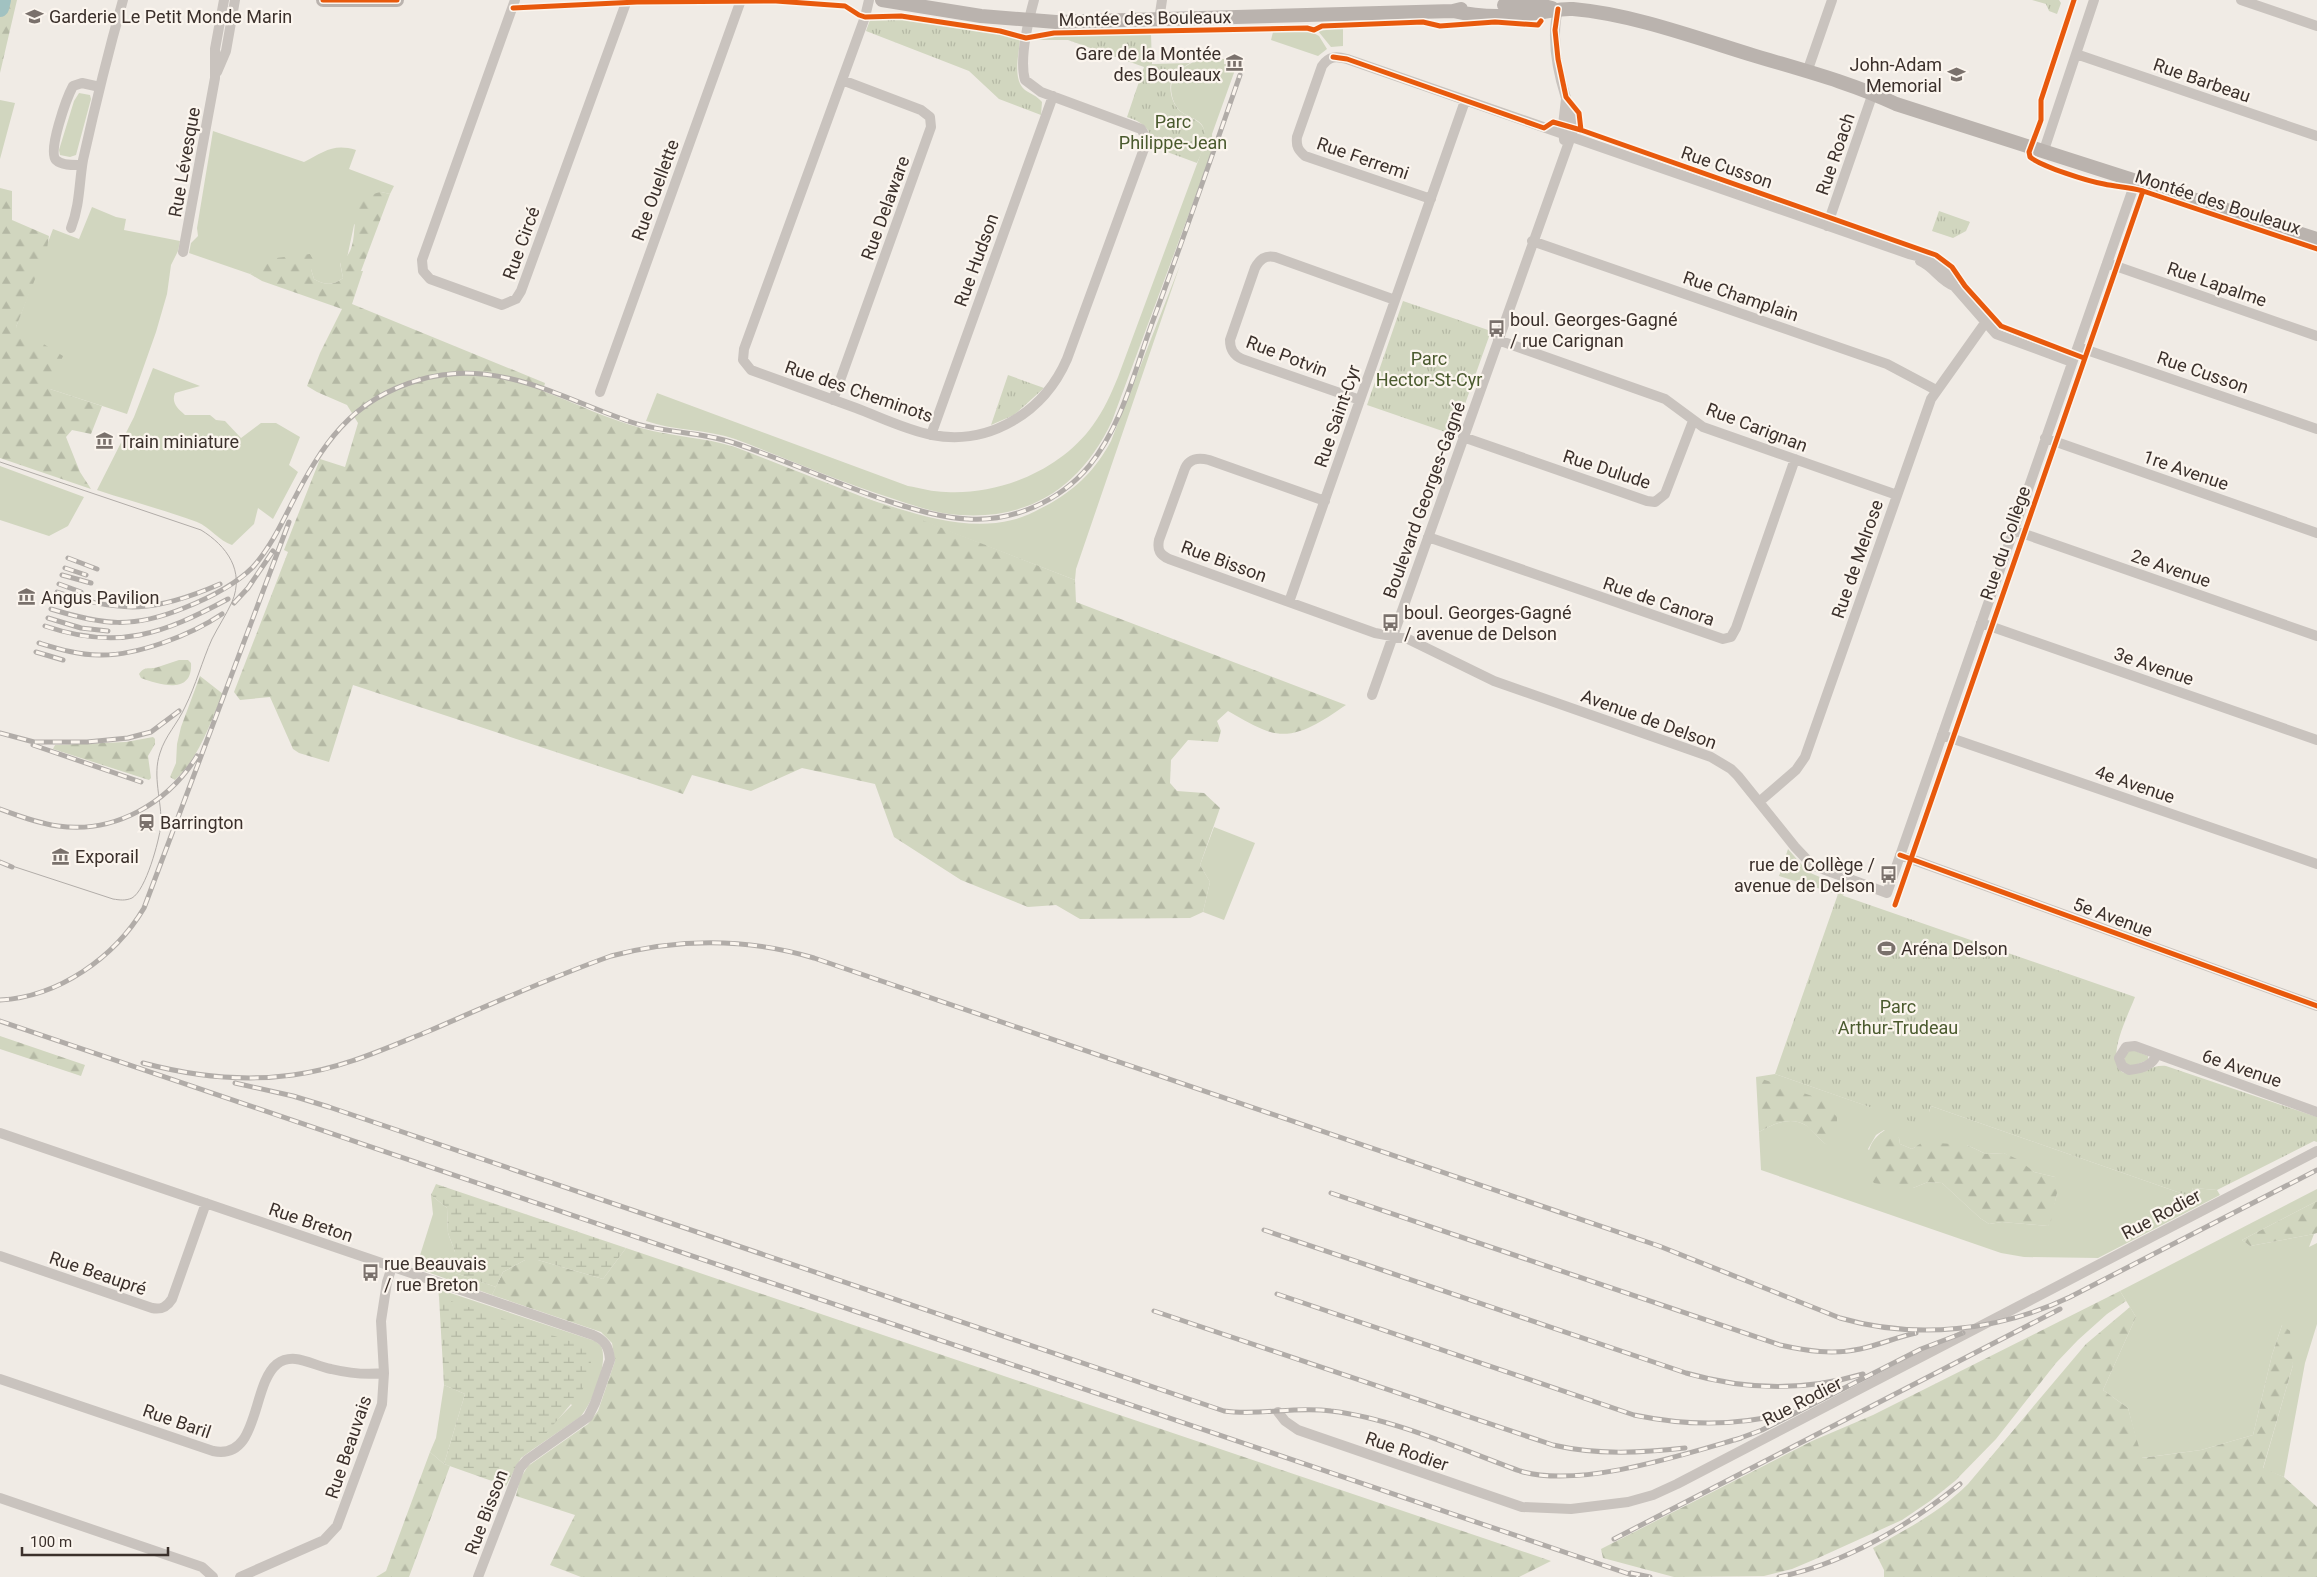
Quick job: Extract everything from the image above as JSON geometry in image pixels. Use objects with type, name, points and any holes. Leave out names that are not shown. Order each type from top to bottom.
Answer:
[{"type":"street","points":[[71,228],[80,197],[82,165],[123,0]]},
{"type":"street","name":"Rue Lévesque","points":[[183,252],[215,78],[215,49],[224,0]]},
{"type":"street","name":"Rue Lévesque","points":[[215,78],[226,51],[235,0]]},
{"type":"street","points":[[323,0],[397,0]]},
{"type":"street","name":"Rue Circé","points":[[515,0],[422,260],[423,271],[430,279],[502,304],[516,299],[521,291],[627,0]]},
{"type":"street","name":"Rue Ouellette","points":[[600,392],[740,0]]},
{"type":"street","name":"Rue des Cheminots","points":[[870,0],[743,354],[746,365],[751,370],[931,435],[950,437],[972,436],[996,430],[1026,414],[1050,390],[1067,359],[1143,153],[1145,140],[1141,129],[1034,89],[1025,80],[1023,68],[1029,21]]},
{"type":"street","name":"Montée des Bouleaux","points":[[882,0],[959,13],[1029,21],[1159,20],[1453,11],[1473,6],[1560,3],[1575,10],[1647,24],[1807,72],[1873,93],[1896,104],[2317,239]]},
{"type":"street","points":[[1029,21],[1034,0]]},
{"type":"street","points":[[1159,20],[1162,0]]},
{"type":"street","points":[[1807,72],[1832,0]]},
{"type":"street","points":[[2044,150],[2094,0]]},
{"type":"street","points":[[2241,0],[2317,26]]},
{"type":"street","name":"Boulevard Georges-Gagné","points":[[1372,695],[1565,148],[1567,136],[1574,122],[1566,97],[1554,38],[1560,3]]},
{"type":"street","name":"Rue Barbeau","points":[[2076,54],[2317,136]]},
{"type":"street","name":"Rue Cusson","points":[[1333,57],[1347,59],[1827,226],[1909,254],[1928,258],[1939,264],[1952,277],[1954,286],[1985,323],[2000,336],[2072,362]]},
{"type":"street","name":"Rue Ferremi","points":[[1333,57],[1325,62],[1320,70],[1297,137],[1296,143],[1300,152],[1306,156],[1430,199]]},
{"type":"street","name":"Rue Delaware","points":[[833,400],[931,127],[930,117],[921,110],[842,80]]},
{"type":"street","points":[[82,165],[57,161],[52,155],[53,145],[73,86],[82,83],[100,87]]},
{"type":"street","name":"Rue Roach","points":[[1827,226],[1873,93]]},
{"type":"street","name":"Rue Hudson","points":[[931,435],[1053,96]]},
{"type":"street","name":"Rue Saint-Cyr","points":[[1289,602],[1465,100]]},
{"type":"street","name":"Rue du Collège","points":[[1886,893],[2136,180]]},
{"type":"street","name":"Rue Champlain","points":[[1532,241],[1887,364],[1936,390]]},
{"type":"street","name":"Rue Potvin","points":[[1360,400],[1242,359],[1234,354],[1231,350],[1230,340],[1255,268],[1258,262],[1267,256],[1275,257],[1395,300]]},
{"type":"street","name":"Rue Lapalme","points":[[2107,263],[2317,336]]},
{"type":"street","name":"Rue de Melrose","points":[[1759,802],[1796,770],[1805,757],[1936,390],[1985,323]]},
{"type":"street","name":"Rue Carignan","points":[[1498,340],[1666,399],[1693,421],[1704,427],[1897,495]]},
{"type":"street","name":"Rue Cusson","points":[[2078,347],[2317,429]]},
{"type":"street","name":"Rue Dulude","points":[[1463,437],[1646,502],[1655,502],[1665,494],[1693,421]]},
{"type":"street","name":"1re Avenue","points":[[2045,438],[2317,533]]},
{"type":"street","name":"Rue Bisson","points":[[1325,501],[1204,458],[1189,461],[1159,540],[1160,553],[1169,559],[1289,602],[1375,632],[1393,636]]},
{"type":"street","name":"Rue de Canora","points":[[1428,537],[1723,640],[1730,637],[1736,628],[1794,459]]},
{"type":"street","name":"2e Avenue","points":[[2013,530],[2317,636]]},
{"type":"street","name":"3e Avenue","points":[[1981,623],[2317,740]]},
{"type":"street","name":"Avenue de Delson","points":[[1393,636],[1408,639],[1494,681],[1711,757],[1731,769],[1812,865],[1820,870],[1886,893]]},
{"type":"street","name":"4e Avenue","points":[[1942,735],[2317,864]]},
{"type":"street","name":"5e Avenue","points":[[1900,855],[2317,1006]]},
{"type":"street","name":"6e Avenue","points":[[2156,1056],[2317,1112]]},
{"type":"street","name":"Rue Breton","points":[[0,1133],[593,1335],[601,1339],[608,1346]]},
{"type":"street","name":"Rue Rodier","points":[[1278,1412],[1285,1421],[1298,1430],[1522,1507],[1571,1509],[1641,1499],[1686,1479],[2317,1151]]},
{"type":"street","name":"Rue Beaupré","points":[[0,1256],[152,1308],[161,1309],[166,1307],[172,1299],[206,1203]]},
{"type":"street","name":"Rue Beauvais","points":[[240,1577],[324,1540],[334,1531],[382,1404],[384,1373],[382,1321],[387,1282],[392,1267]]},
{"type":"street","name":"Rue Bisson","points":[[478,1577],[520,1468],[527,1460],[585,1420],[590,1413],[609,1364],[608,1346]]},
{"type":"street","name":"Rue Baril","points":[[0,1379],[212,1451],[224,1452],[234,1449],[243,1440],[268,1375],[280,1362],[297,1359],[330,1369],[384,1373]]},
{"type":"street","points":[[0,1498],[202,1567],[213,1577]]},
{"type":"green space","points":[[0,0],[17,0],[0,73]]},
{"type":"green space","points":[[2032,0],[2059,0],[2061,3],[2057,14],[2049,11],[2046,4]]},
{"type":"green space","points":[[897,17],[1006,34],[1020,39],[1017,73],[1025,90],[1042,102],[1041,115],[999,99],[969,71],[866,31],[870,20]]},
{"type":"green space","points":[[1343,28],[1343,46],[1331,47],[1318,31]]},
{"type":"green space","points":[[1260,30],[1308,30],[1319,36],[1327,49],[1318,56],[1271,40],[1273,32],[1259,32]]},
{"type":"green space","name":"Parc Philippe-Jean","points":[[1151,34],[1152,64],[1190,63],[1173,76],[1171,92],[1177,108],[1199,122],[1204,129],[1204,145],[1197,163],[1151,146],[1150,135],[1145,127],[1127,117],[1144,67],[1068,40],[1036,40],[1047,35]]},
{"type":"green space","points":[[1200,59],[1224,59],[1224,64],[1229,64],[1230,70],[1235,70],[1212,134],[1213,149],[1112,421],[1100,444],[1086,463],[1070,480],[1052,494],[1032,504],[1010,511],[986,515],[943,513],[918,507],[854,485],[735,439],[713,433],[668,427],[646,421],[657,393],[908,486],[936,491],[967,492],[987,489],[1008,484],[1047,467],[1080,441],[1093,425],[1101,414],[1118,377],[1204,145],[1205,133],[1202,125],[1179,110],[1173,100],[1171,89],[1174,77],[1178,72]]},
{"type":"green space","points":[[79,93],[90,95],[91,99],[76,155],[70,157],[60,155],[59,150],[74,101]]},
{"type":"green space","points":[[0,100],[15,103],[0,159]]},
{"type":"green space","points":[[213,131],[304,162],[335,148],[356,150],[349,169],[394,186],[390,194],[381,192],[354,225],[347,258],[340,263],[343,278],[328,284],[314,279],[311,269],[256,271],[250,274],[189,253],[191,243],[198,236],[197,228]]},
{"type":"green space","points":[[0,188],[12,191],[12,220],[49,236],[47,249],[16,327],[63,356],[50,389],[102,406],[91,434],[72,430],[66,437],[80,472],[91,489],[0,458]]},
{"type":"green space","points":[[381,192],[390,194],[361,271],[363,271],[352,304],[545,383],[543,391],[603,416],[653,431],[735,447],[1075,580],[1076,602],[1346,705],[1307,729],[1285,734],[1262,729],[1228,711],[1217,721],[1221,731],[1218,742],[1188,740],[1171,760],[1170,783],[1177,791],[1204,793],[1220,808],[1200,865],[1210,882],[1203,912],[1190,918],[1080,919],[1056,905],[1028,907],[961,880],[894,837],[875,784],[802,768],[751,791],[692,775],[683,794],[353,685],[329,762],[299,753],[293,749],[270,697],[240,700],[234,692],[288,552],[284,550],[320,459],[345,467],[358,423],[347,405],[307,386],[320,353],[342,309],[262,281],[250,274],[276,258],[310,254],[314,261],[311,269],[314,279],[328,284],[339,281],[343,278],[340,262],[348,255],[352,245],[360,204],[368,197]]},
{"type":"green space","points":[[92,207],[126,219],[124,230],[180,241],[178,251],[171,265],[167,294],[156,332],[127,414],[50,389],[16,327],[53,229],[79,239]]},
{"type":"green space","points":[[1939,211],[1970,222],[1966,231],[1953,238],[1932,231]]},
{"type":"green space","points":[[1180,265],[1076,569],[1075,580],[855,495],[933,518],[973,524],[1017,519],[1061,497],[1086,477],[1111,441]]},
{"type":"green space","name":"Parc Hector-St-Cyr","points":[[1403,301],[1491,331],[1454,435],[1367,405]]},
{"type":"green space","points":[[153,368],[200,386],[175,393],[175,403],[185,415],[210,415],[216,420],[225,421],[241,438],[261,423],[276,423],[300,437],[289,465],[298,472],[273,519],[258,508],[254,524],[232,545],[197,522],[97,490],[134,417]]},
{"type":"green space","points":[[1008,375],[1044,388],[1014,415],[991,425]]},
{"type":"green space","points":[[0,466],[84,497],[68,526],[49,536],[0,520]]},
{"type":"green space","points":[[179,660],[188,660],[191,663],[187,680],[181,684],[166,685],[157,683],[141,678],[139,674],[146,669]]},
{"type":"green space","points":[[200,676],[223,694],[197,751],[175,780],[170,777],[176,763],[177,744],[181,727]]},
{"type":"green space","points":[[153,737],[155,744],[148,756],[151,778],[149,780],[53,749],[55,745],[126,742]]},
{"type":"green space","points":[[1214,827],[1255,843],[1224,920],[1203,912],[1210,882],[1200,865]]},
{"type":"green space","points":[[1788,849],[1808,872],[1834,883],[1845,891],[1843,896],[1779,876]]},
{"type":"green space","name":"Parc Arthur-Trudeau","points":[[1838,894],[2135,997],[2117,1046],[2116,1056],[2122,1072],[2133,1073],[2166,1066],[2317,1117],[2317,1142],[2314,1141],[2217,1190],[2193,1188],[2189,1196],[1931,1106],[1924,1126],[1775,1074]]},
{"type":"green space","points":[[0,1036],[85,1065],[81,1076],[0,1049]]},
{"type":"green space","points":[[2133,1050],[2148,1056],[2148,1060],[2130,1067],[2125,1063],[2124,1056],[2128,1051]]},
{"type":"green space","points":[[1775,1074],[1870,1107],[1929,1112],[1931,1106],[2189,1196],[2193,1188],[2217,1190],[2220,1195],[2098,1258],[2024,1257],[2001,1253],[1761,1170],[1759,1132],[1770,1126],[1788,1121],[1801,1123],[1807,1126],[1827,1145],[1756,1077]],"holes":[[[1884,1130],[1899,1138],[1900,1144],[1912,1149],[1917,1146],[1967,1145],[1986,1154],[2004,1153],[2034,1172],[2055,1177],[2057,1194],[2048,1226],[2002,1222],[1989,1224],[1942,1183],[1928,1182],[1913,1188],[1900,1188],[1868,1149],[1876,1135]]]},
{"type":"green space","points":[[1756,1077],[1821,1099],[1837,1117],[1833,1140],[1827,1145],[1807,1126],[1795,1121],[1782,1122],[1759,1132]]},
{"type":"green space","points":[[1885,1130],[1893,1130],[1899,1138],[1900,1144],[1912,1149],[1923,1142],[1967,1145],[1986,1154],[2004,1153],[2019,1160],[2034,1172],[2055,1177],[2059,1184],[2051,1221],[2048,1226],[2002,1222],[1989,1224],[1942,1183],[1928,1182],[1913,1188],[1900,1188],[1874,1183],[1867,1175],[1869,1150],[1874,1140]]},
{"type":"green space","points":[[436,1184],[626,1248],[603,1279],[538,1260],[525,1260],[503,1272],[496,1287],[455,1273],[455,1252],[448,1233],[447,1208],[431,1195]]},
{"type":"green space","points":[[2317,1189],[2317,1201],[2242,1240],[2250,1246],[2314,1234],[2309,1247],[2317,1243],[2317,1324],[2305,1363],[2284,1477],[2263,1469],[2293,1365],[2282,1325],[2272,1355],[2253,1435],[2201,1450],[2141,1458],[2128,1408],[2103,1390],[2136,1317],[2120,1291]]},
{"type":"green space","points":[[431,1195],[447,1208],[448,1233],[455,1252],[455,1273],[496,1287],[492,1295],[416,1268],[433,1214]]},
{"type":"green space","points":[[2317,1201],[2317,1233],[2250,1246],[2242,1240]]},
{"type":"green space","points":[[626,1248],[1551,1561],[1519,1577],[581,1577],[550,1565],[575,1515],[516,1496],[520,1479],[528,1466],[588,1424],[598,1411],[615,1361],[612,1343],[601,1332],[492,1295],[503,1272],[525,1260],[538,1260],[603,1279]]},
{"type":"green space","points":[[438,1289],[595,1341],[601,1346],[603,1362],[601,1373],[594,1393],[580,1417],[532,1450],[545,1432],[572,1405],[439,1297]]},
{"type":"green space","points":[[2120,1291],[2126,1301],[2107,1314],[2056,1363],[1996,1439],[1955,1481],[1902,1520],[1792,1569],[1764,1576],[1674,1577],[1603,1558],[1601,1549],[1812,1441],[1873,1415]]},
{"type":"green space","points":[[439,1297],[587,1347],[592,1357],[588,1376],[582,1391],[532,1450],[521,1458],[506,1486],[444,1464],[465,1394],[444,1385]]},
{"type":"green space","points":[[2130,1307],[2136,1317],[2103,1390],[2128,1408],[2142,1458],[2201,1450],[2253,1435],[2272,1355],[2282,1325],[2290,1331],[2293,1365],[2263,1468],[2284,1477],[2317,1507],[2317,1577],[1884,1577],[1884,1570],[1873,1548],[1935,1512],[1968,1484],[2086,1344]]},
{"type":"green space","points":[[444,1385],[465,1394],[444,1464],[430,1452],[436,1438]]},
{"type":"green space","points":[[430,1452],[444,1464],[450,1466],[409,1577],[376,1577],[386,1571]]},
{"type":"waterway","points":[[0,8],[2,0]]},
{"type":"tram line","points":[[0,462],[201,530],[226,552],[235,570],[236,580],[232,602],[212,639],[185,707],[160,753],[157,780],[161,825],[158,842],[147,876],[137,893],[127,900],[113,899],[0,862]]},
{"type":"railway","points":[[51,609],[86,619],[133,622],[165,615],[221,591],[246,574],[259,560],[274,538],[314,463],[327,444],[356,413],[374,400],[395,389],[419,380],[447,374],[474,373],[526,383],[641,425],[718,438],[876,497],[932,514],[968,519],[985,519],[1002,517],[1034,507],[1050,499],[1077,478],[1089,466],[1110,434],[1126,399],[1240,75]]},
{"type":"railway","points":[[0,1000],[22,997],[43,991],[83,971],[118,943],[144,908],[289,522]]},
{"type":"railway","points":[[234,603],[248,588],[273,551]]},
{"type":"railway","points":[[68,558],[97,569]]},
{"type":"railway","points":[[65,568],[86,575]]},
{"type":"railway","points":[[62,575],[91,583]]},
{"type":"railway","points":[[59,584],[81,592]]},
{"type":"railway","points":[[57,592],[101,604],[139,607],[177,600],[220,584]]},
{"type":"railway","points":[[45,626],[95,637],[118,638],[140,635],[182,622],[228,599]]},
{"type":"railway","points":[[39,643],[91,655],[130,652],[163,643],[195,629],[222,614]]},
{"type":"railway","points":[[48,618],[81,628],[108,631]]},
{"type":"railway","points":[[36,652],[63,660]]},
{"type":"railway","points":[[0,733],[34,742],[87,742],[128,738],[151,732],[179,711]]},
{"type":"railway","points":[[33,745],[141,782]]},
{"type":"railway","points":[[0,809],[21,817],[58,826],[100,825],[119,820],[138,812],[171,788],[197,756]]},
{"type":"railway","points":[[0,862],[12,867]]},
{"type":"railway","points":[[143,1063],[180,1071],[236,1078],[274,1077],[311,1072],[379,1051],[611,956],[636,950],[687,943],[738,944],[764,947],[814,958],[1659,1246],[1840,1318],[1898,1329],[1957,1328],[2015,1318],[2043,1309],[2070,1297],[2317,1170]]},
{"type":"railway","points":[[0,1021],[1638,1577]]},
{"type":"railway","points":[[235,1083],[293,1096],[329,1107],[1224,1411],[1318,1410],[1354,1415],[1378,1420],[1427,1436],[1520,1471],[1544,1475],[1571,1476],[1630,1468],[1741,1438]]},
{"type":"railway","points":[[1331,1193],[1780,1345],[1840,1352],[1867,1347],[1916,1333]]},
{"type":"railway","points":[[1264,1230],[1708,1379],[1752,1386],[1774,1387],[1818,1384],[1863,1374]]},
{"type":"railway","points":[[1277,1294],[1634,1415],[1654,1419],[1713,1423],[1753,1420],[1792,1411]]},
{"type":"railway","points":[[1614,1539],[2060,1309]]},
{"type":"railway","points":[[1154,1311],[1553,1445],[1602,1452],[1685,1448]]},
{"type":"railway","points":[[1735,1440],[1762,1430],[1921,1349],[1963,1333]]},
{"type":"railway","points":[[1779,1577],[1804,1571],[1875,1541],[1919,1514],[1960,1484]]},
{"type":"railway","points":[[1631,1573],[1650,1577]]},
{"type":"cycle path","points":[[323,0],[397,0]]},
{"type":"cycle path","points":[[2074,0],[2041,100],[2041,120],[2029,152],[2030,157],[2077,177],[2143,191],[2317,249]]},
{"type":"cycle path","points":[[513,8],[637,2],[776,1],[845,6],[865,17],[901,16],[1000,31],[1026,38],[1054,33],[1307,28],[1314,30],[1322,26],[1423,22],[1440,26],[1495,22],[1538,25],[1541,21]]},
{"type":"cycle path","points":[[1558,9],[1555,30],[1558,59],[1566,97],[1579,113],[1581,130]]},
{"type":"cycle path","points":[[1333,57],[1347,59],[1544,128],[1553,122],[1581,130],[1936,255],[1952,267],[1965,286],[2001,326],[2084,358]]},
{"type":"cycle path","points":[[1895,905],[2143,191]]},
{"type":"cycle path","points":[[1900,855],[2317,1006]]},
{"type":"place","name":"Garderie Le Petit Monde Marin","points":[[35,16]]},
{"type":"place","name":"Gare de la Montée des Bouleaux","points":[[1235,63]]},
{"type":"place","name":"John-Adam Memorial","points":[[1956,74]]},
{"type":"place","name":"boul. Georges-Gagné / rue Carignan","points":[[1496,329]]},
{"type":"place","name":"Train miniature","points":[[105,441]]},
{"type":"place","name":"Angus Pavilion","points":[[27,597]]},
{"type":"place","name":"boul. Georges-Gagné / avenue de Delson","points":[[1390,622]]},
{"type":"place","name":"Barrington","points":[[146,822]]},
{"type":"place","name":"Exporail","points":[[61,856]]},
{"type":"place","name":"rue de Collège / avenue de Delson","points":[[1889,874]]},
{"type":"place","name":"Aréna Delson","points":[[1887,948]]},
{"type":"place","name":"rue Beauvais / rue Breton","points":[[370,1273]]}]
